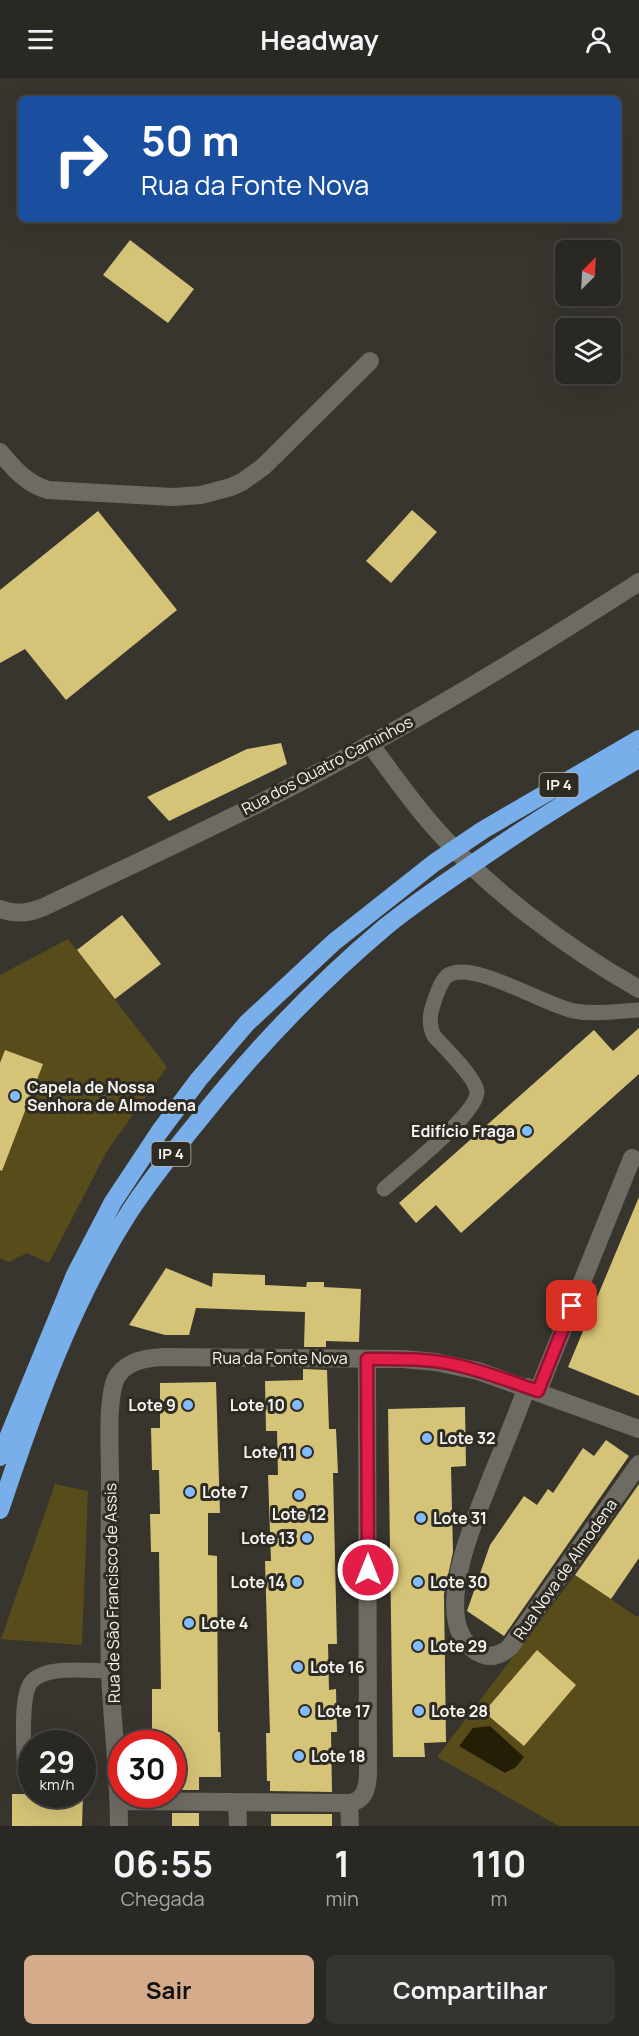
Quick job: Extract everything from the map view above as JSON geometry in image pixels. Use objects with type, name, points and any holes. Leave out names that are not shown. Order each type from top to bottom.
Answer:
[{"type":"highway","name":"IP 4","points":[[0,1457],[75,1275],[113,1202],[160,1131],[199,1079],[248,1023],[334,942],[434,863],[480,832],[639,739]]},
{"type":"highway","name":"IP 4","points":[[0,1510],[49,1372],[90,1284],[136,1203],[169,1156],[226,1084],[316,989],[385,928],[496,848],[582,792],[639,759]]},
{"type":"street","points":[[0,452],[25,479],[33,485],[48,490],[173,497],[217,492],[242,482],[263,467],[370,361]]},
{"type":"street","name":"Rua dos Quatro Caminhos","points":[[0,910],[19,914],[44,907],[262,801],[370,744],[573,624],[639,582]]},
{"type":"street","points":[[370,744],[436,829],[481,873],[591,960],[639,989]]},
{"type":"street","name":"Rua Nova de Almodena","points":[[632,1158],[469,1534],[459,1572],[456,1619],[463,1640],[477,1652],[486,1656],[495,1656],[510,1647],[639,1464]]},
{"type":"street","name":"Rua da Fonte Nova","points":[[127,1366],[142,1359],[163,1357],[403,1359],[451,1364],[532,1389],[639,1429]]},
{"type":"street","points":[[186,1802],[350,1803],[360,1800],[366,1790],[368,1761],[367,1359]]},
{"type":"street","name":"Rua de São Francisco de Assis","points":[[114,1730],[110,1671],[111,1403],[117,1376],[127,1366]]},
{"type":"street","points":[[237,1802],[238,1826]]},
{"type":"street","points":[[350,1803],[350,1826]]},
{"type":"street","name":"Rua de São Francisco de Assis","points":[[119,1808],[119,1826]]},
{"type":"lane","points":[[384,1189],[464,1116],[476,1098],[477,1091],[470,1078],[430,1029],[431,1011],[441,984],[447,977],[461,971],[483,975],[555,1006],[574,1011],[639,1010]]},
{"type":"lane","points":[[24,1730],[24,1711],[32,1682],[58,1671],[110,1671]]},
{"type":"shaded area","points":[[68,939],[167,1067],[107,1151],[49,1263],[27,1253],[9,1262],[0,1258],[0,975]]},
{"type":"shaded area","points":[[55,1484],[88,1491],[82,1645],[1,1639]]},
{"type":"shaded area","points":[[575,1575],[637,1617],[639,1615],[639,1826],[559,1826],[437,1757]]},
{"type":"shaded area","points":[[490,1726],[524,1757],[516,1767],[505,1773],[459,1746],[473,1728]]},
{"type":"building","points":[[130,240],[194,289],[168,323],[103,275]]},
{"type":"building","points":[[412,510],[437,532],[391,583],[366,561]]},
{"type":"building","points":[[98,511],[177,610],[66,700],[25,649],[0,663],[0,590]]},
{"type":"building","points":[[281,743],[287,764],[169,821],[147,797],[247,749]]},
{"type":"building","points":[[122,915],[161,964],[115,999],[77,950]]},
{"type":"building","points":[[639,1028],[639,1074],[461,1233],[436,1205],[416,1223],[399,1203],[594,1030],[613,1051]]},
{"type":"building","name":"Capela de Nossa Senhora de Almodena","points":[[5,1050],[43,1064],[2,1171],[0,1170],[0,1063]]},
{"type":"building","points":[[639,1197],[639,1396],[568,1367]]},
{"type":"building","points":[[166,1268],[212,1287],[213,1273],[265,1275],[265,1285],[306,1287],[307,1282],[324,1282],[324,1287],[361,1289],[359,1342],[326,1341],[326,1347],[304,1347],[305,1312],[196,1308],[189,1335],[165,1335],[129,1325]]},
{"type":"building","points":[[303,1369],[327,1370],[329,1429],[336,1429],[338,1473],[333,1473],[337,1644],[328,1644],[329,1690],[336,1689],[337,1732],[331,1732],[332,1792],[270,1791],[270,1781],[267,1781],[266,1733],[270,1733],[265,1561],[271,1561],[268,1475],[278,1475],[277,1431],[266,1431],[265,1381],[303,1380]]},
{"type":"building","points":[[216,1382],[220,1513],[208,1513],[208,1555],[217,1556],[218,1732],[220,1732],[221,1777],[199,1777],[199,1790],[186,1790],[186,1730],[152,1730],[152,1689],[161,1689],[159,1552],[151,1552],[150,1514],[160,1514],[159,1470],[152,1470],[151,1428],[160,1428],[160,1383]]},
{"type":"building","points":[[465,1407],[466,1466],[451,1467],[453,1552],[444,1594],[446,1742],[424,1743],[425,1757],[393,1757],[388,1409]]},
{"type":"building","points":[[606,1440],[629,1456],[504,1636],[467,1611],[490,1545],[524,1496],[537,1505],[548,1489],[553,1493],[583,1448],[594,1456]]},
{"type":"building","points":[[639,1484],[639,1558],[611,1599],[575,1575]]},
{"type":"building","points":[[537,1650],[576,1685],[524,1746],[484,1712]]},
{"type":"building","points":[[12,1794],[18,1794],[18,1808],[83,1808],[82,1826],[12,1826]]},
{"type":"building","points":[[172,1813],[199,1813],[199,1826],[172,1826]]},
{"type":"building","points":[[271,1814],[332,1814],[332,1826],[271,1826]]},
{"type":"place","name":"Capela de Nossa Senhora de Almodena","points":[[15,1096]]},
{"type":"place","name":"Edifício Fraga","points":[[527,1131]]},
{"type":"place","name":"Lote 9","points":[[188,1405]]},
{"type":"place","name":"Lote 10","points":[[297,1405]]},
{"type":"place","name":"Lote 32","points":[[427,1438]]},
{"type":"place","name":"Lote 11","points":[[307,1452]]},
{"type":"place","name":"Lote 7","points":[[190,1492]]},
{"type":"place","name":"Lote 12","points":[[299,1495]]},
{"type":"place","name":"Lote 31","points":[[421,1518]]},
{"type":"place","name":"Lote 13","points":[[307,1538]]},
{"type":"place","name":"Lote 14","points":[[297,1582]]},
{"type":"place","name":"Lote 30","points":[[418,1582]]},
{"type":"place","name":"Lote 4","points":[[189,1623]]},
{"type":"place","name":"Lote 29","points":[[418,1646]]},
{"type":"place","name":"Lote 16","points":[[298,1667]]},
{"type":"place","name":"Lote 17","points":[[305,1711]]},
{"type":"place","name":"Lote 28","points":[[419,1711]]},
{"type":"place","name":"Lote 18","points":[[299,1756]]},
{"type":"route","points":[[368,1570],[367,1359],[403,1359],[451,1364],[538,1391],[572,1306]]}]
